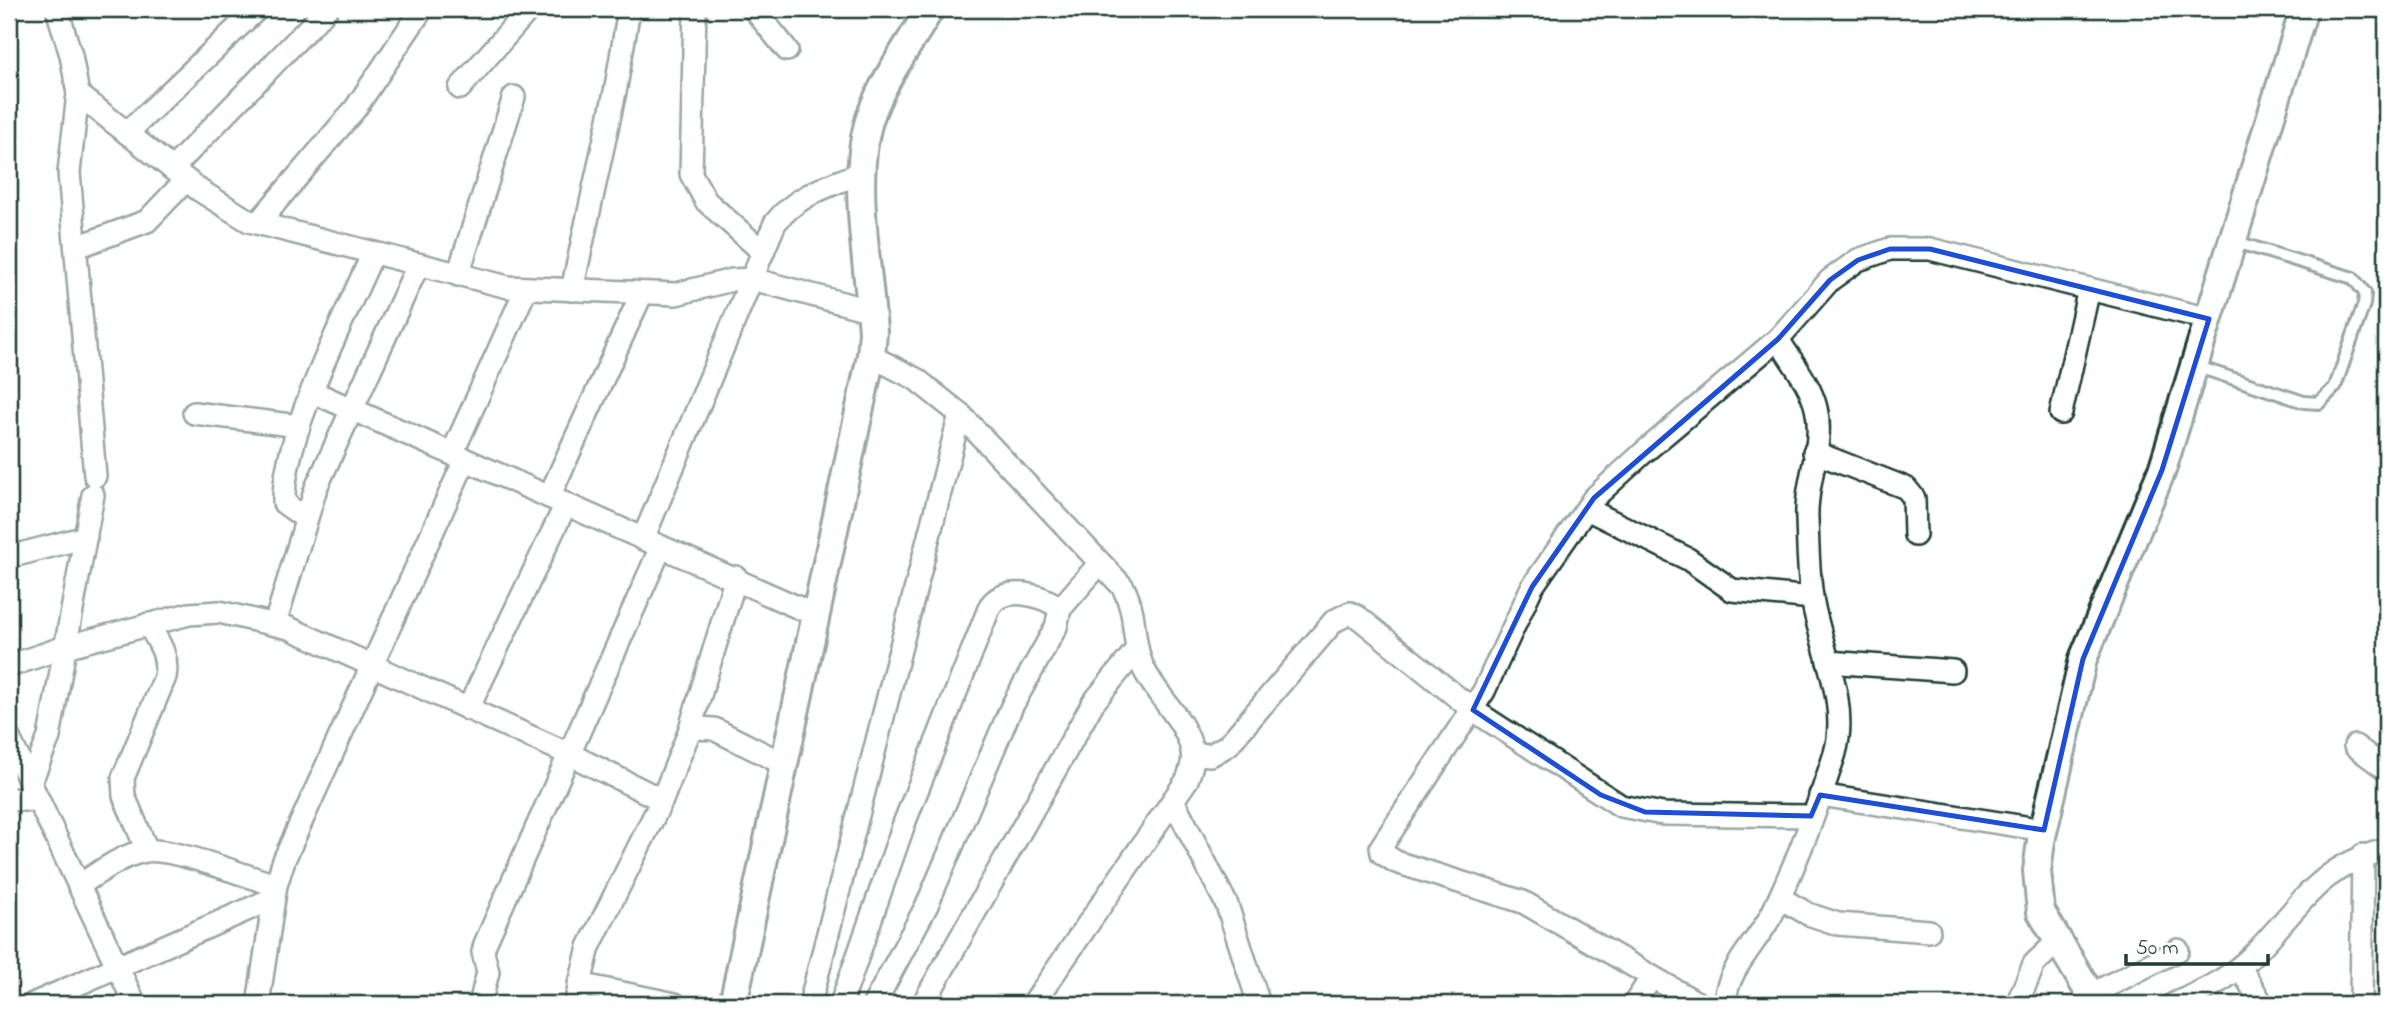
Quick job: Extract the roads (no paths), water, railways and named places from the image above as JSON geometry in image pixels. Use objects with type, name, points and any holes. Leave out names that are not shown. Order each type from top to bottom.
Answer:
[{"type":"street","points":[[34,792],[49,737],[94,486],[69,163],[78,94],[71,55],[57,9]]},
{"type":"street","points":[[127,133],[257,9]]},
{"type":"street","points":[[77,247],[147,221],[179,174],[327,9]]},
{"type":"street","points":[[258,223],[355,108],[422,9]]},
{"type":"street","points":[[460,88],[529,9]]},
{"type":"street","points":[[572,290],[616,87],[629,9]]},
{"type":"street","points":[[695,9],[691,174],[706,201],[763,252]]},
{"type":"street","points":[[754,9],[787,50]]},
{"type":"street","points":[[2178,950],[2093,1000],[2041,912],[2038,871],[2044,830],[2083,659],[2162,470],[2304,9]]},
{"type":"street","points":[[733,1004],[871,356],[872,311],[861,173],[863,143],[872,111],[926,11]]},
{"type":"street","points":[[78,94],[222,207],[258,223],[458,275],[526,289],[676,295],[732,280],[752,279],[872,311]]},
{"type":"street","points":[[458,275],[514,97]]},
{"type":"street","points":[[481,1004],[488,972],[483,952],[485,944],[569,754],[775,223],[788,206],[802,197],[861,173]]},
{"type":"street","points":[[1699,1004],[1523,902],[1396,862],[1382,853],[1383,841],[1473,710],[1493,676],[1532,587],[1587,509],[1624,469],[1778,339],[1830,280],[1858,260],[1890,249],[1930,248],[2209,319]]},
{"type":"street","points":[[305,518],[284,503],[299,426],[373,253]]},
{"type":"street","points":[[275,624],[305,518],[418,265]]},
{"type":"street","points":[[258,1004],[275,892],[284,860],[458,457],[526,289]]},
{"type":"street","points":[[2061,413],[2089,289]]},
{"type":"street","points":[[468,709],[558,501],[642,293]]},
{"type":"street","points":[[1725,1004],[1731,978],[1768,922],[1780,898],[1836,750],[1838,717],[1812,598],[1806,498],[1818,430],[1817,410],[1811,393],[1778,339]]},
{"type":"street","points":[[871,356],[916,379],[960,414],[1123,587],[1132,604],[1137,649],[1155,688],[1190,742],[1193,754],[1187,780],[1033,1004]]},
{"type":"street","points":[[313,392],[815,615]]},
{"type":"street","points":[[194,413],[299,426]]},
{"type":"street","points":[[810,1004],[960,414]]},
{"type":"street","points":[[1814,452],[1906,488],[1914,498],[1916,535]]},
{"type":"street","points":[[1587,509],[1688,559],[1732,590],[1812,598]]},
{"type":"street","points":[[9,557],[86,537]]},
{"type":"street","points":[[874,1004],[932,897],[1012,706],[1056,627],[1060,609],[1100,563]]},
{"type":"street","points":[[675,1004],[577,994],[589,947],[662,800],[688,735],[736,578]]},
{"type":"street","points":[[841,1004],[905,821],[990,606],[999,596],[1007,594],[1043,597],[1060,609]]},
{"type":"street","points":[[9,666],[148,624],[189,614],[219,611],[275,624],[370,664],[569,754],[662,800]]},
{"type":"street","points":[[1193,754],[1211,755],[1228,746],[1334,621],[1350,614],[1358,617],[1473,710],[1621,806],[1664,814],[1811,816]]},
{"type":"street","points":[[147,850],[124,796],[123,778],[166,677],[168,663],[164,650],[148,624]]},
{"type":"street","points":[[923,1004],[1093,703],[1137,649]]},
{"type":"street","points":[[1828,662],[1953,671]]},
{"type":"street","points":[[688,735],[696,728],[714,729],[784,764]]},
{"type":"street","points":[[9,737],[135,1004]]},
{"type":"street","points":[[2355,746],[2386,769]]},
{"type":"street","points":[[9,799],[34,792]]},
{"type":"street","points":[[1820,795],[2044,830]]},
{"type":"street","points":[[1173,800],[1227,905],[1259,1004]]},
{"type":"street","points":[[79,885],[130,856],[147,850],[167,853],[275,892]]},
{"type":"street","points":[[2175,1004],[2210,988],[2240,967],[2332,871],[2363,855],[2386,850]]},
{"type":"street","points":[[2361,1004],[2363,855]]},
{"type":"street","points":[[33,1004],[118,969],[275,892]]},
{"type":"street","points":[[1780,898],[1808,914],[1838,924],[1929,931]]},
{"type":"street","points":[[2017,1004],[2034,964],[2057,942]]},
{"type":"street","points":[[2240,967],[2262,1004]]},
{"type":"street","points":[[1634,1004],[1652,977]]},
{"type":"lane","points":[[2194,365],[2304,402],[2319,402],[2328,397],[2334,387],[2364,304],[2365,293],[2353,278],[2233,240]]}]
